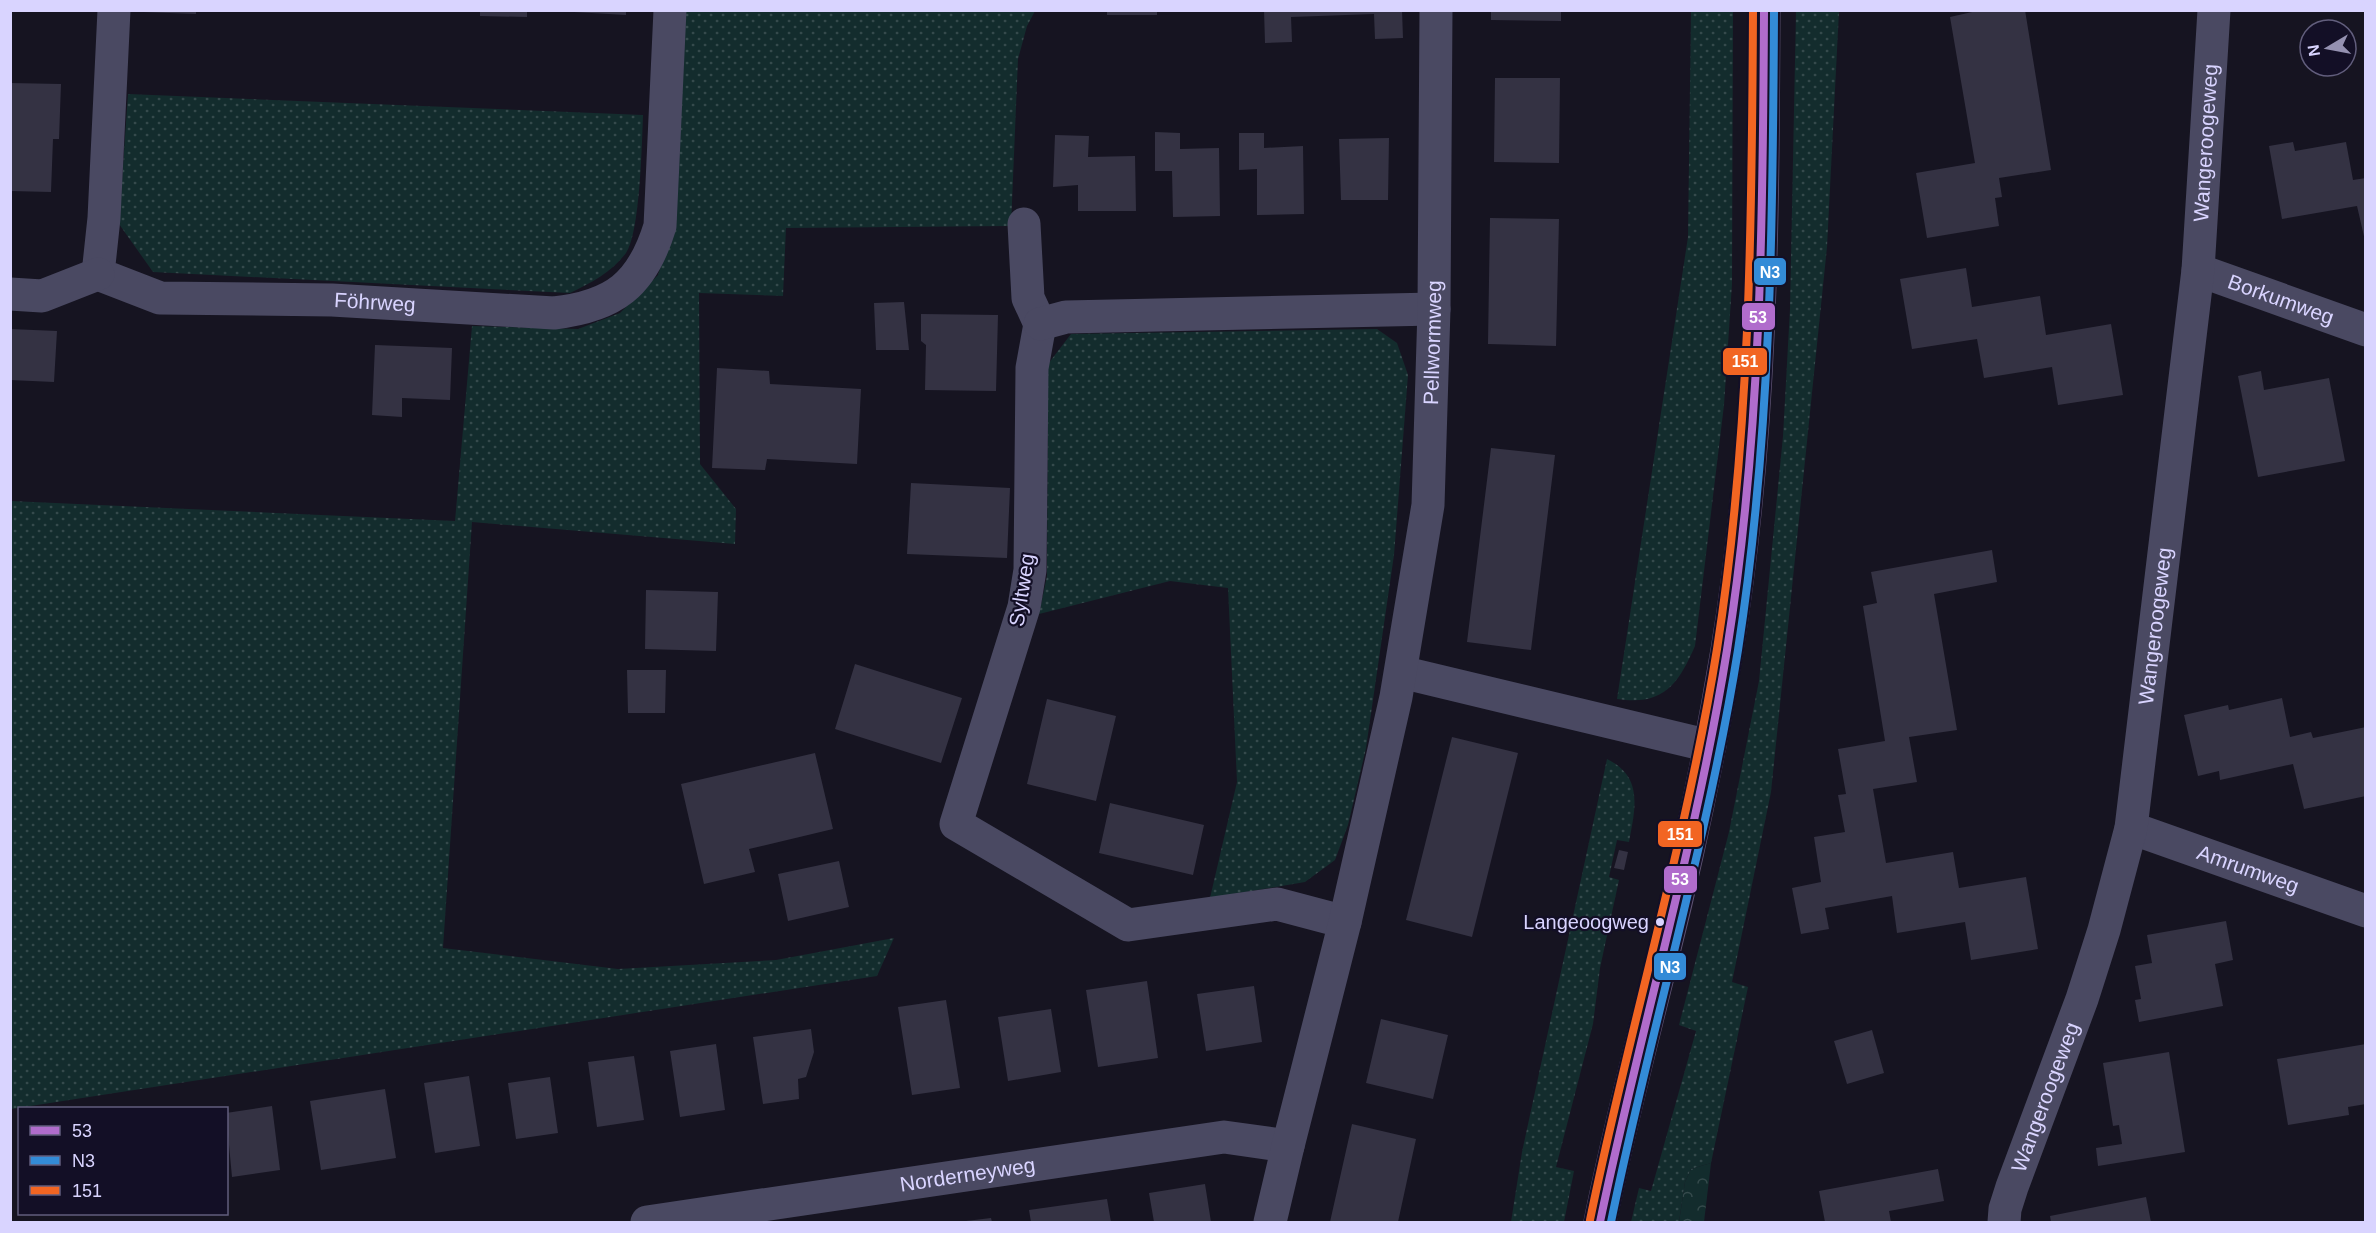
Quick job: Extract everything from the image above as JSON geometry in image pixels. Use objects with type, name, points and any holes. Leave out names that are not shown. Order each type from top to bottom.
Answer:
[{"type":"main road","points":[[1600,1222],[1611,1164],[1665,949],[1710,746],[1727,648],[1752,457],[1758,365],[1764,10]]},
{"type":"street","points":[[10,294],[42,296],[98,274],[104,218],[114,10]]},
{"type":"street","name":"Föhrweg","points":[[98,274],[160,298],[332,300],[555,314],[579,310],[607,301],[639,273],[652,250],[660,226],[670,10]]},
{"type":"street","name":"Pellwormweg","points":[[1401,672],[1428,505],[1434,309],[1437,10]]},
{"type":"street","name":"Wangeroogeweg","points":[[2004,1222],[2005,1209],[2012,1187],[2082,999],[2104,930],[2131,828],[2198,270],[2214,10]]},
{"type":"street","points":[[1024,224],[1028,298],[1040,324],[1066,317],[1434,309]]},
{"type":"street","name":"Borkumweg","points":[[2198,270],[2366,330]]},
{"type":"street","name":"Syltweg","points":[[1040,324],[1032,368],[1030,570],[1024,607],[956,824],[1128,925],[1276,904],[1345,922]]},
{"type":"street","points":[[1270,1222],[1345,922],[1401,672],[1710,746]]},
{"type":"street","name":"Amrumweg","points":[[2131,828],[2366,911]]},
{"type":"street","name":"Norderneyweg","points":[[647,1222],[1224,1137],[1288,1146]]},
{"type":"green space","points":[[685,11],[1035,11],[1027,26],[1018,59],[1011,226],[786,228],[783,296],[699,293],[700,464],[736,509],[735,544],[472,522],[443,948],[618,969],[776,960],[894,938],[877,976],[11,1109],[11,501],[455,521],[472,326],[578,329],[620,313],[658,275],[675,223]]},
{"type":"green space","points":[[1691,11],[1733,11],[1732,284],[1724,405],[1695,646],[1682,672],[1667,690],[1646,699],[1617,699],[1688,237]]},
{"type":"green space","points":[[1796,11],[1839,11],[1827,247],[1771,792],[1732,982],[1748,987],[1711,1163],[1691,1169],[1685,1182],[1679,1222],[1631,1222],[1639,1188],[1651,1191],[1696,1031],[1679,1025],[1729,832],[1759,681],[1783,436],[1790,309]]},
{"type":"green space","points":[[128,94],[643,115],[639,187],[631,243],[626,253],[608,271],[570,293],[153,272],[119,224]]},
{"type":"green space","points":[[1377,329],[1397,343],[1408,375],[1394,555],[1366,748],[1348,825],[1335,860],[1305,882],[1210,898],[1237,782],[1228,588],[1170,581],[1039,614],[1047,576],[1048,364],[1071,334]]},
{"type":"green space","points":[[1607,759],[1619,766],[1632,784],[1633,818],[1629,842],[1617,840],[1609,877],[1619,880],[1600,968],[1593,1024],[1556,1167],[1574,1171],[1564,1222],[1511,1222],[1522,1152]]},
{"type":"green space","points":[[1711,1163],[1704,1222],[1679,1222],[1685,1182],[1691,1169]]},
{"type":"building","points":[[143,10],[196,10],[196,14],[143,12]]},
{"type":"building","points":[[480,10],[527,10],[527,17],[480,16]]},
{"type":"building","points":[[574,10],[626,10],[626,15],[574,12]]},
{"type":"building","points":[[1107,10],[1157,10],[1157,15],[1107,15]]},
{"type":"building","points":[[1264,10],[1402,10],[1403,38],[1375,39],[1374,14],[1291,17],[1292,42],[1265,43]]},
{"type":"building","points":[[1491,10],[1561,10],[1561,21],[1491,20]]},
{"type":"building","points":[[1981,10],[2025,10],[2051,170],[1999,178],[2002,197],[1995,198],[1999,226],[1927,238],[1916,173],[1975,163],[1950,17]]},
{"type":"building","points":[[1495,78],[1560,78],[1559,163],[1494,162]]},
{"type":"building","points":[[10,83],[61,84],[59,139],[53,139],[51,192],[10,191]]},
{"type":"building","points":[[1155,132],[1180,133],[1180,149],[1219,148],[1220,216],[1173,217],[1172,171],[1155,171]]},
{"type":"building","points":[[1239,133],[1264,133],[1264,148],[1303,146],[1304,214],[1257,215],[1257,169],[1239,170]]},
{"type":"building","points":[[1055,135],[1089,136],[1088,157],[1135,156],[1136,211],[1078,211],[1078,185],[1053,187]]},
{"type":"building","points":[[1389,138],[1388,200],[1341,200],[1339,139]]},
{"type":"building","points":[[2293,142],[2295,151],[2346,142],[2353,180],[2366,178],[2366,245],[2357,206],[2282,219],[2269,146]]},
{"type":"building","points":[[1490,218],[1559,219],[1556,346],[1488,344]]},
{"type":"building","points":[[1966,268],[1972,307],[2040,296],[2046,335],[2111,324],[2123,395],[2058,405],[2052,367],[1984,378],[1977,339],[1912,349],[1900,279]]},
{"type":"building","points":[[904,302],[909,350],[876,350],[874,303]]},
{"type":"building","points":[[921,314],[998,315],[996,391],[925,390],[926,345],[921,341]]},
{"type":"building","points":[[10,329],[57,331],[54,382],[10,380]]},
{"type":"building","points":[[375,345],[452,348],[450,400],[402,398],[402,417],[372,415]]},
{"type":"building","points":[[717,368],[769,371],[770,384],[861,389],[857,464],[767,459],[765,470],[712,468]]},
{"type":"building","points":[[2261,371],[2264,390],[2329,378],[2345,461],[2258,477],[2238,376]]},
{"type":"building","points":[[1491,448],[1555,455],[1531,650],[1467,642]]},
{"type":"building","points":[[911,483],[1010,488],[1007,558],[907,554]]},
{"type":"building","points":[[1992,550],[1997,582],[1934,594],[1957,730],[1909,737],[1917,782],[1873,789],[1886,863],[1953,852],[1959,888],[2026,877],[2038,949],[1971,960],[1965,922],[1897,933],[1892,896],[1825,908],[1829,929],[1801,934],[1792,888],[1821,882],[1814,837],[1845,832],[1838,795],[1846,794],[1838,749],[1885,741],[1863,606],[1877,603],[1871,572]]},
{"type":"building","points":[[646,590],[718,592],[716,651],[645,649]]},
{"type":"building","points":[[855,664],[962,698],[941,763],[835,729]]},
{"type":"building","points":[[627,670],[666,670],[665,713],[628,713]]},
{"type":"building","points":[[2282,698],[2290,737],[2311,732],[2313,738],[2366,727],[2366,796],[2304,809],[2293,764],[2220,780],[2219,771],[2198,776],[2184,715],[2228,705],[2229,710]]},
{"type":"building","points":[[1047,699],[1116,716],[1096,801],[1027,784]]},
{"type":"building","points":[[1452,737],[1518,753],[1472,937],[1406,920]]},
{"type":"building","points":[[815,753],[833,829],[749,849],[755,872],[704,884],[681,784]]},
{"type":"building","points":[[1110,803],[1204,825],[1193,875],[1099,853]]},
{"type":"building","points":[[1619,850],[1628,852],[1624,870],[1614,868]]},
{"type":"building","points":[[839,861],[849,907],[788,921],[778,874]]},
{"type":"building","points":[[2226,921],[2233,960],[2215,964],[2223,1006],[2139,1022],[2135,1000],[2141,999],[2135,966],[2152,963],[2147,935]]},
{"type":"building","points":[[1147,981],[1158,1058],[1098,1067],[1086,990]]},
{"type":"building","points":[[1254,986],[1262,1042],[1206,1051],[1197,994]]},
{"type":"building","points":[[946,1000],[960,1088],[912,1095],[898,1007]]},
{"type":"building","points":[[1051,1009],[1061,1072],[1008,1081],[998,1017]]},
{"type":"building","points":[[1381,1019],[1448,1035],[1433,1099],[1366,1083]]},
{"type":"building","points":[[811,1029],[814,1052],[806,1077],[798,1079],[799,1099],[763,1104],[753,1037]]},
{"type":"building","points":[[1872,1030],[1884,1073],[1847,1084],[1834,1041]]},
{"type":"building","points":[[716,1044],[725,1110],[680,1117],[670,1051]]},
{"type":"building","points":[[2366,1044],[2366,1104],[2348,1107],[2349,1115],[2288,1125],[2277,1059]]},
{"type":"building","points":[[2169,1052],[2185,1152],[2098,1166],[2096,1148],[2122,1144],[2119,1125],[2113,1126],[2103,1063]]},
{"type":"building","points":[[634,1056],[644,1120],[597,1127],[588,1062]]},
{"type":"building","points":[[469,1076],[480,1146],[435,1153],[424,1083]]},
{"type":"building","points":[[550,1077],[558,1133],[516,1139],[508,1083]]},
{"type":"building","points":[[385,1089],[396,1158],[321,1170],[310,1101]]},
{"type":"building","points":[[272,1106],[280,1170],[232,1177],[228,1113]]},
{"type":"building","points":[[1352,1124],[1416,1139],[1398,1222],[1330,1222]]},
{"type":"building","points":[[1938,1169],[1944,1201],[1889,1211],[1891,1222],[1825,1222],[1819,1191]]},
{"type":"building","points":[[1205,1184],[1211,1222],[1154,1222],[1149,1193]]},
{"type":"building","points":[[2146,1197],[2151,1222],[2051,1222],[2050,1216]]},
{"type":"building","points":[[1107,1199],[1111,1222],[1031,1222],[1029,1210]]},
{"type":"building","points":[[991,1218],[992,1222],[966,1222],[966,1221]]},
{"type":"transit line","name":"151","points":[[1590,1220],[1690,793],[1717,649],[1728,570],[1743,411],[1747,331],[1752,170],[1753,10]]},
{"type":"transit line","name":"53","points":[[1600,1222],[1700,794],[1727,650],[1738,570],[1747,491],[1758,331],[1763,170],[1764,10]]},
{"type":"transit line","name":"N3","points":[[1611,1222],[1711,794],[1738,650],[1749,570],[1764,411],[1768,331],[1773,171],[1774,10]]},
{"type":"place","name":"Langeoogweg","points":[[1660,922]]}]
